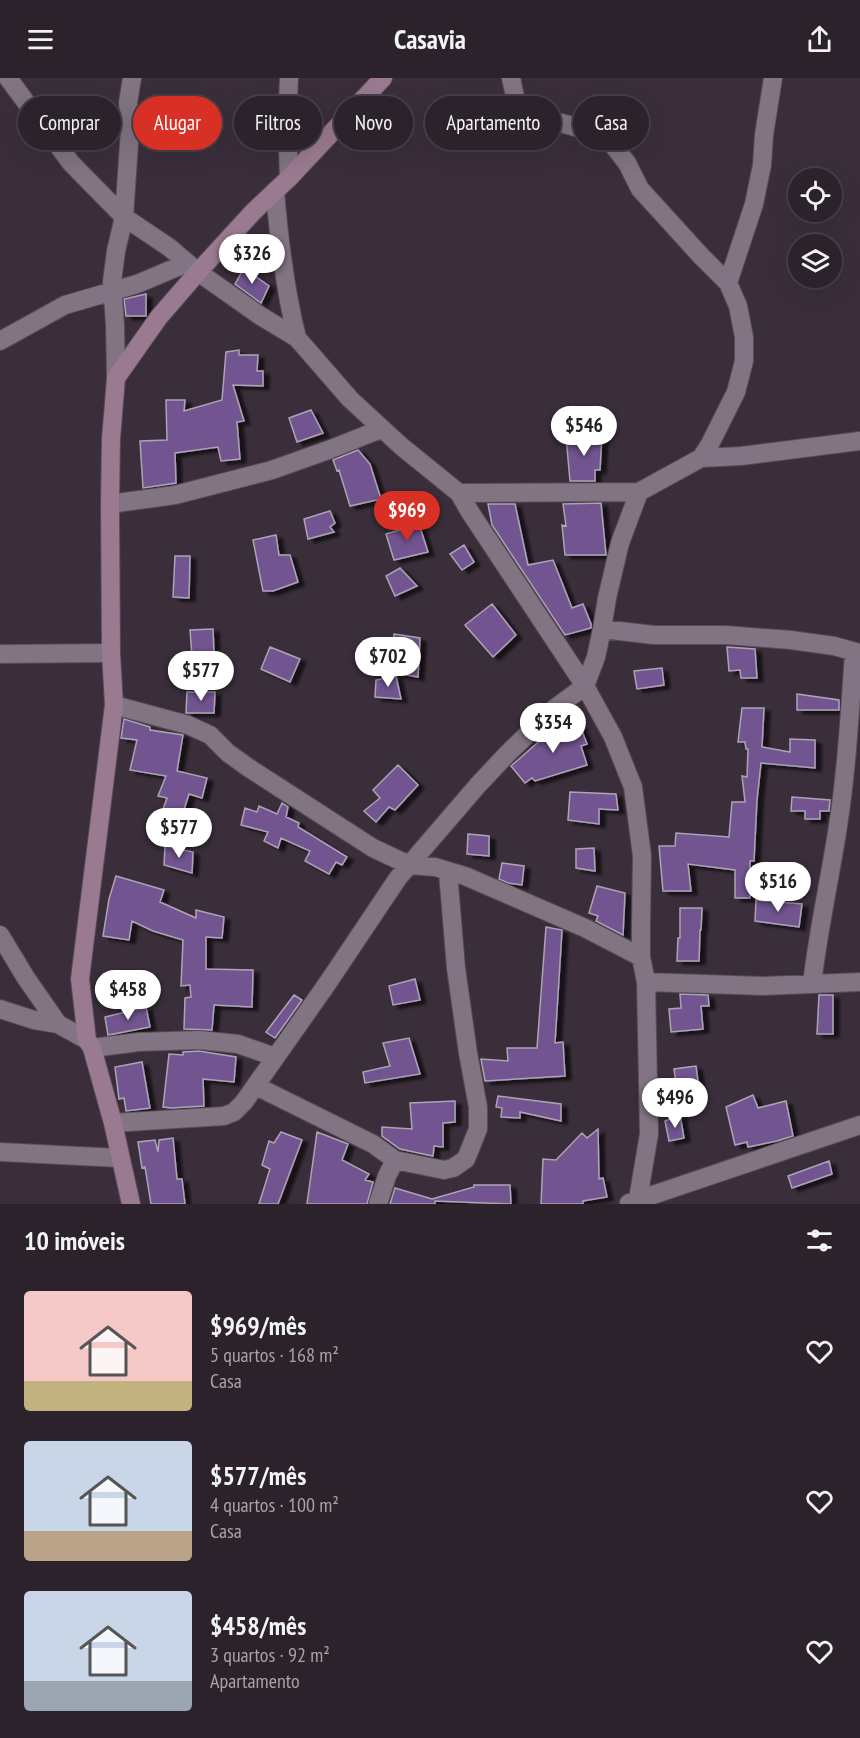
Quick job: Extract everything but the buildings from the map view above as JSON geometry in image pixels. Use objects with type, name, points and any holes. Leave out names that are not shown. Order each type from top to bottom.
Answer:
[{"type":"street","points":[[131,1204],[113,1123],[90,1044],[80,979],[114,705],[111,653],[110,504],[111,439],[116,378],[112,282],[124,217],[130,129],[128,103],[132,78]]},
{"type":"street","points":[[289,78],[287,122],[289,178]]},
{"type":"street","points":[[116,378],[192,267],[289,178],[383,78]]},
{"type":"street","points":[[511,78],[516,101],[525,110],[597,135],[613,145],[627,163],[640,189],[702,258],[728,283],[738,306],[744,336],[744,361],[736,392],[701,458]]},
{"type":"street","points":[[728,283],[754,204],[762,165],[773,78]]},
{"type":"street","points":[[6,81],[71,163],[124,217],[170,248],[192,267],[259,315],[297,338],[350,399],[381,429],[459,493],[585,686],[612,736],[633,788],[642,856],[641,957],[646,982],[649,1134],[635,1202]]},
{"type":"street","points":[[275,191],[287,288],[297,338]]},
{"type":"street","points":[[0,341],[65,304],[113,292],[192,267]]},
{"type":"street","points":[[110,504],[175,495],[272,470],[381,429]]},
{"type":"street","points":[[459,493],[639,492],[701,458],[741,456],[860,441]]},
{"type":"street","points":[[113,1123],[224,1116],[234,1112],[256,1086],[398,878],[508,753],[555,708],[585,686],[596,657],[606,598],[620,543],[639,492]]},
{"type":"street","points":[[602,629],[654,634],[726,635],[791,640],[834,646],[857,653],[838,825],[817,942],[812,984]]},
{"type":"street","points":[[0,654],[111,653]]},
{"type":"street","points":[[114,705],[188,725],[210,735],[228,753],[249,768],[373,848],[409,865],[435,867],[465,876],[585,928],[641,957]]},
{"type":"street","points":[[256,1086],[373,1144],[395,1160],[444,1170],[453,1168],[466,1159],[478,1129],[478,1107],[456,968],[448,872]]},
{"type":"street","points":[[0,935],[58,1024]]},
{"type":"street","points":[[646,982],[763,986],[860,982]]},
{"type":"street","points":[[0,1009],[34,1020],[58,1024],[90,1044],[198,1040],[238,1044],[275,1057]]},
{"type":"street","points":[[635,1202],[860,1125]]},
{"type":"street","points":[[0,1152],[119,1158]]},
{"type":"street","points":[[378,1204],[395,1160]]}]
